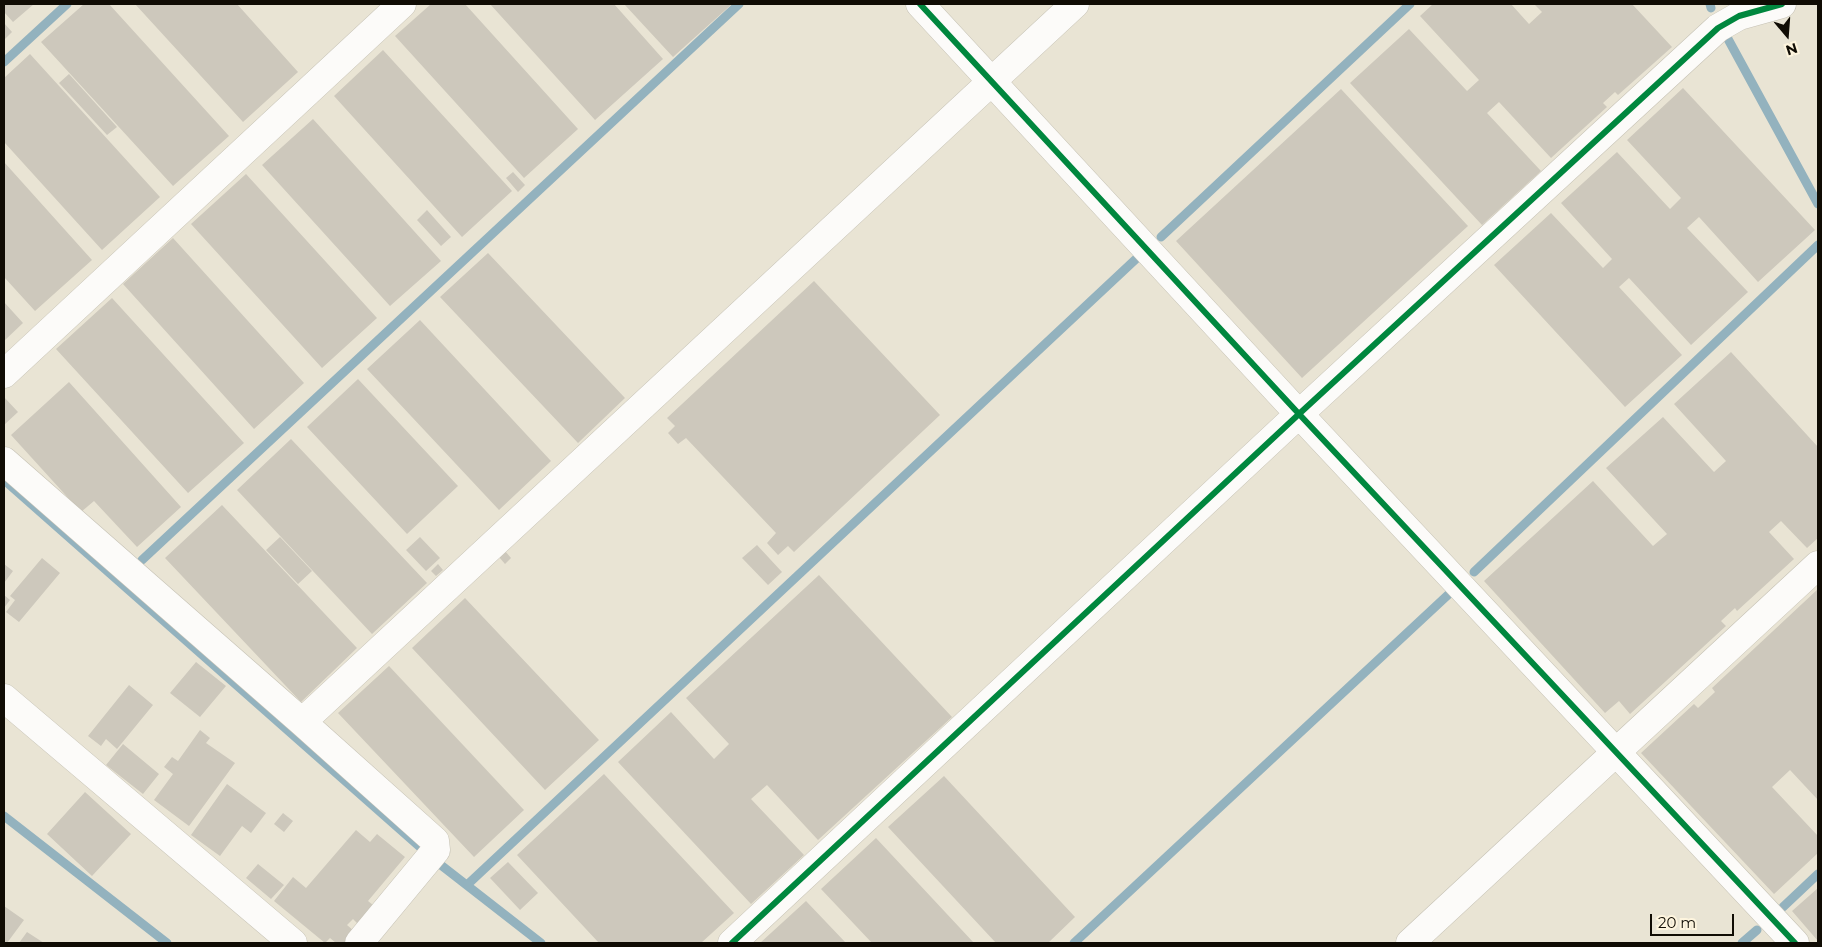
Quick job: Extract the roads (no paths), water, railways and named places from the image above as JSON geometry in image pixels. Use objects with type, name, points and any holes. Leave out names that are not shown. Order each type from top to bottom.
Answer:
[{"type":"street","points":[[4,374],[402,4]]},
{"type":"street","points":[[920,4],[1299,414],[1795,943]]},
{"type":"street","points":[[302,722],[1075,4]]},
{"type":"street","points":[[732,943],[1299,414],[1718,28],[1739,16],[1782,4]]},
{"type":"street","points":[[4,461],[435,841],[436,850],[359,943]]},
{"type":"street","points":[[1410,943],[1818,565]]},
{"type":"street","points":[[4,698],[293,943]]},
{"type":"waterway","points":[[4,62],[67,4]]},
{"type":"waterway","points":[[142,560],[739,4]]},
{"type":"waterway","points":[[1161,237],[1410,4]]},
{"type":"waterway","points":[[1710,4],[1711,8]]},
{"type":"waterway","points":[[1728,39],[1818,204]]},
{"type":"waterway","points":[[1474,572],[1818,245]]},
{"type":"waterway","points":[[467,885],[1137,258]]},
{"type":"waterway","points":[[4,480],[421,848]]},
{"type":"waterway","points":[[1074,943],[1450,593]]},
{"type":"waterway","points":[[4,816],[167,943]]},
{"type":"waterway","points":[[437,862],[541,943]]},
{"type":"waterway","points":[[1783,907],[1818,874]]},
{"type":"waterway","points":[[1742,943],[1757,930]]}]
